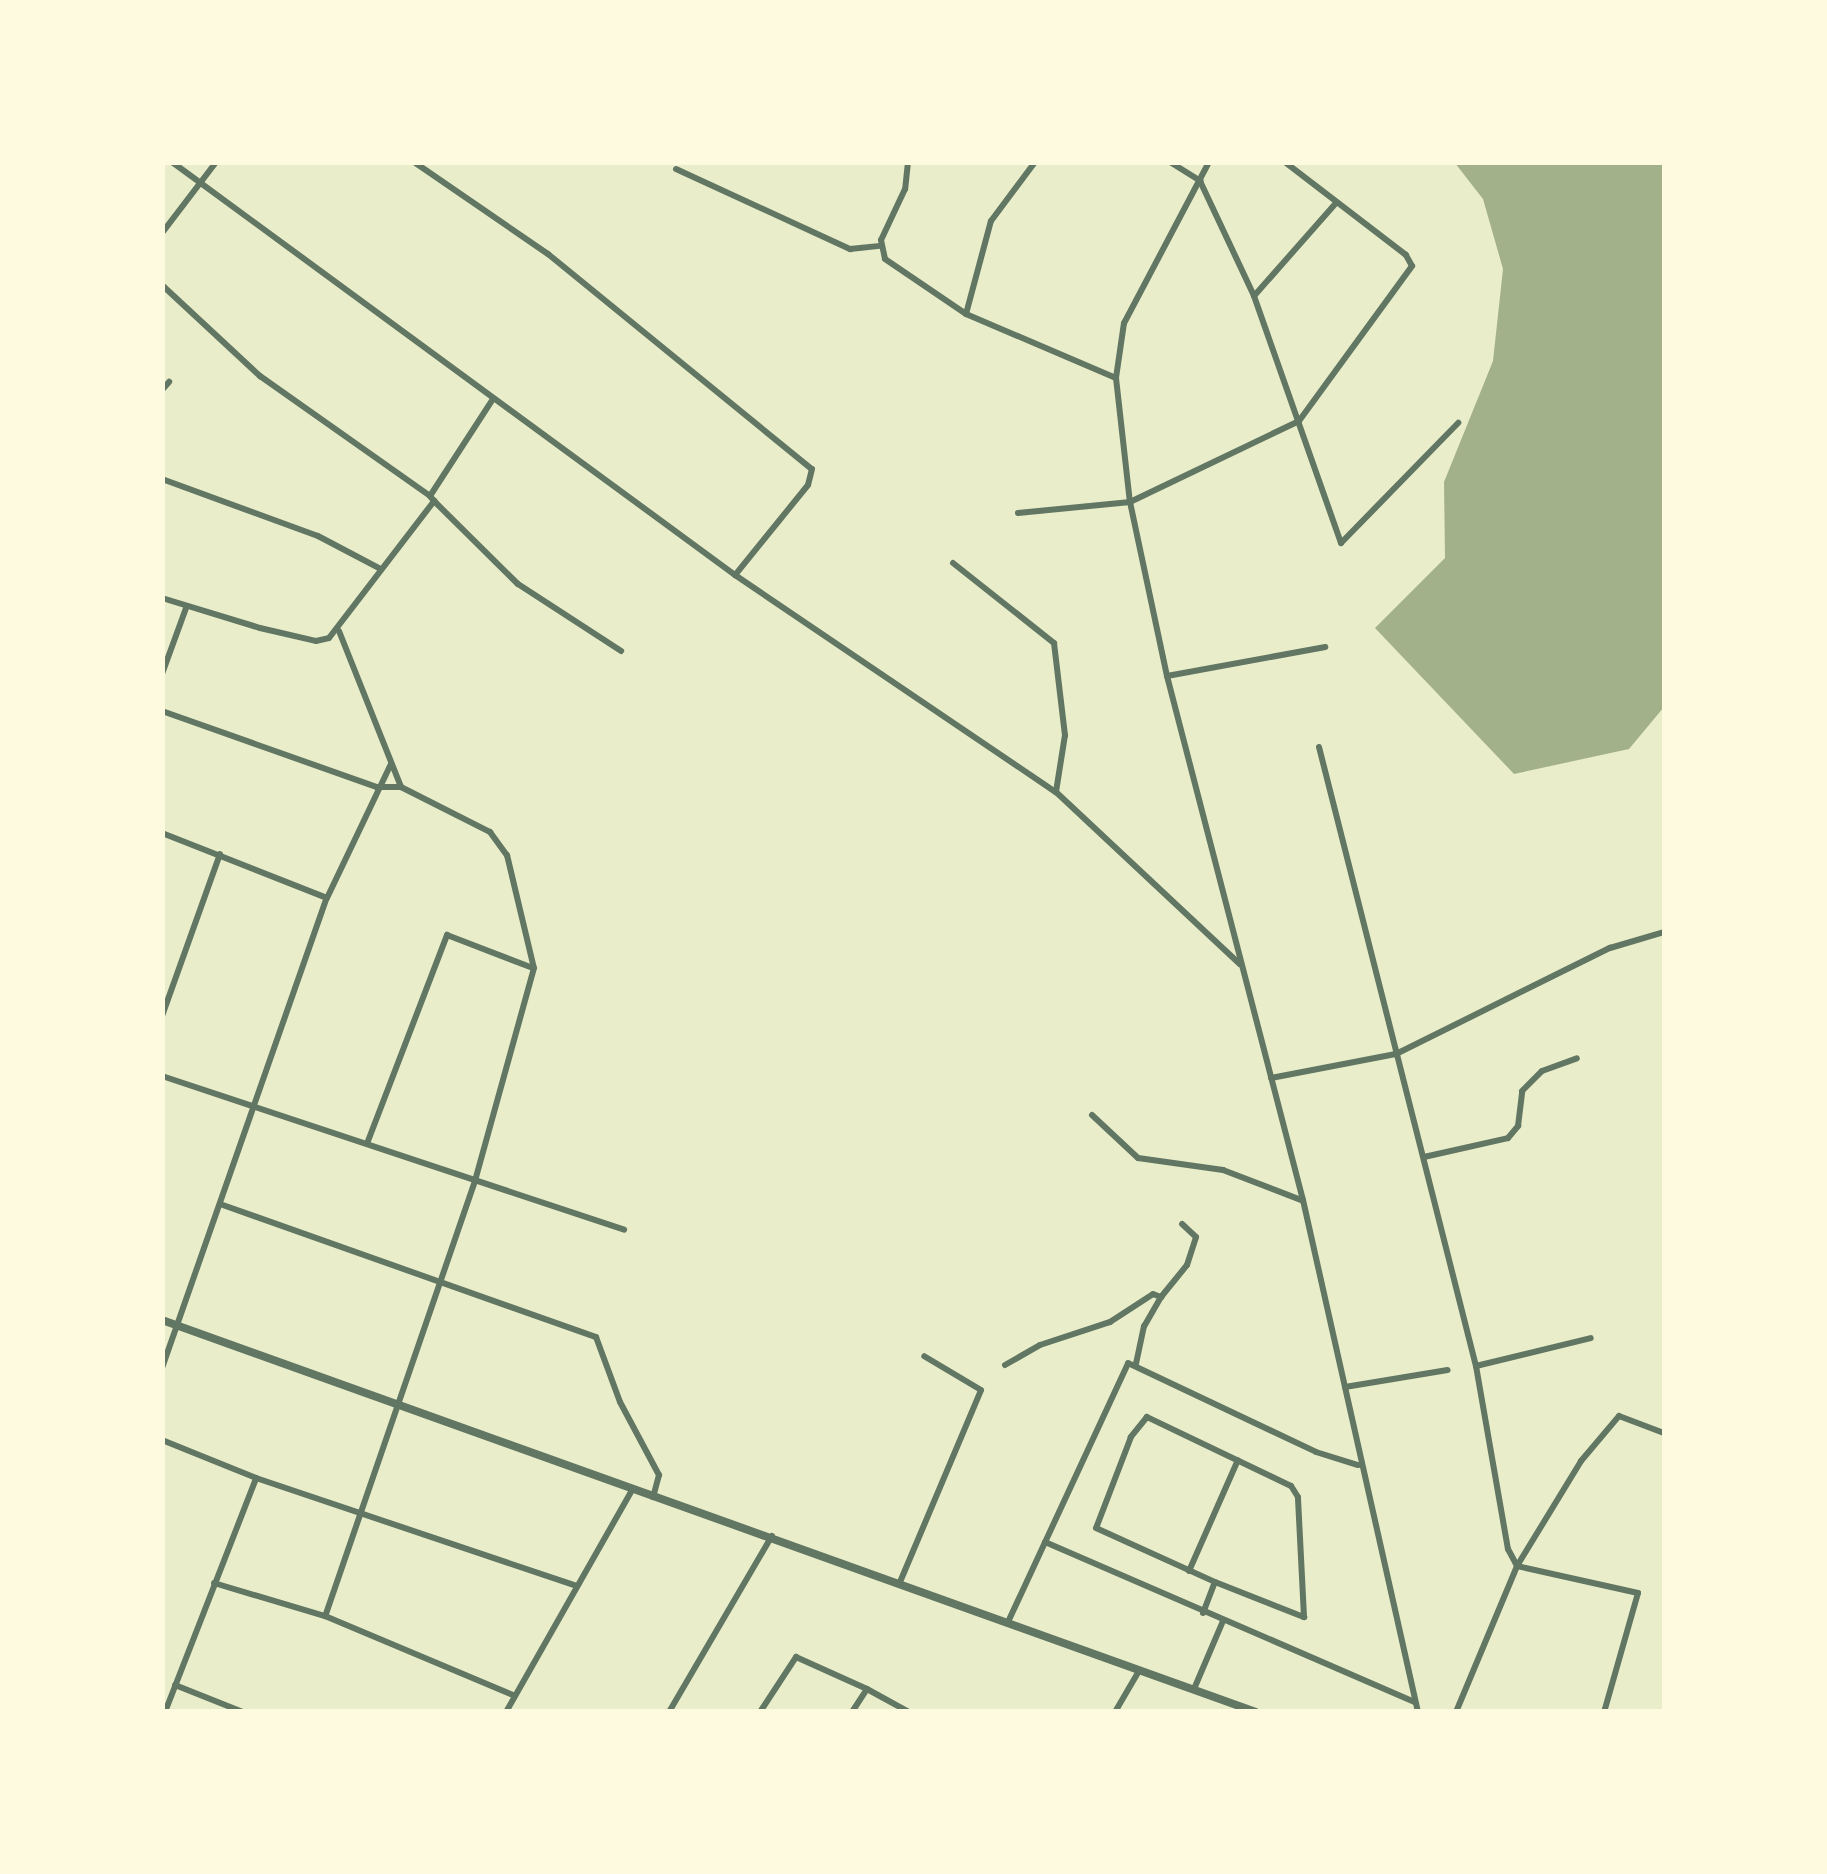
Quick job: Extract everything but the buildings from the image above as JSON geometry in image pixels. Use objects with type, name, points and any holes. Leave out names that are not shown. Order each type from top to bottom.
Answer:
[{"type":"street","points":[[172,162],[735,575],[1056,792],[1241,964]]},
{"type":"street","points":[[162,233],[216,162]]},
{"type":"street","points":[[414,162],[577,276],[812,469],[808,485],[735,575]]},
{"type":"street","points":[[880,246],[905,188],[908,162]]},
{"type":"street","points":[[966,314],[990,221],[1035,162]]},
{"type":"street","points":[[1170,162],[1200,181],[1254,296],[1342,544],[1458,423]]},
{"type":"street","points":[[1209,162],[1124,322],[1116,378],[1130,502],[1167,676],[1302,1200],[1345,1387],[1358,1465],[1418,1712]]},
{"type":"street","points":[[1018,513],[1130,502],[1298,421],[1412,266],[1406,255],[1285,162]]},
{"type":"street","points":[[676,170],[850,249],[880,246]]},
{"type":"street","points":[[1254,296],[1338,202]]},
{"type":"street","points":[[880,246],[891,265],[966,314],[1116,378]]},
{"type":"street","points":[[162,285],[260,376],[432,498],[518,584],[621,652]]},
{"type":"street","points":[[162,390],[168,382]]},
{"type":"street","points":[[162,598],[186,608],[316,641],[340,630],[379,568],[432,498],[493,399]]},
{"type":"street","points":[[162,479],[318,536],[379,568]]},
{"type":"street","points":[[953,562],[1054,643],[1065,735],[1056,792]]},
{"type":"street","points":[[162,674],[186,608]]},
{"type":"street","points":[[340,630],[401,787]]},
{"type":"street","points":[[1167,676],[1324,647]]},
{"type":"street","points":[[162,711],[377,787],[401,787],[502,844],[534,968],[475,1181],[325,1616]]},
{"type":"street","points":[[1318,747],[1476,1366],[1508,1549],[1517,1566],[1638,1593],[1604,1712]]},
{"type":"street","points":[[162,1368],[327,898],[391,764]]},
{"type":"street","points":[[162,833],[327,898]]},
{"type":"street","points":[[162,1016],[220,854]]},
{"type":"street","points":[[1271,1078],[1396,1054],[1610,948],[1664,932]]},
{"type":"street","points":[[368,1141],[447,935],[534,968]]},
{"type":"street","points":[[1424,1158],[1508,1138],[1518,1126],[1522,1091],[1542,1071],[1577,1058]]},
{"type":"street","points":[[162,1076],[368,1141],[624,1230]]},
{"type":"street","points":[[1092,1114],[1138,1158],[1222,1170],[1302,1200]]},
{"type":"street","points":[[220,1204],[596,1337],[620,1402],[658,1475],[653,1497]]},
{"type":"street","points":[[1136,1364],[1134,1352],[1161,1297],[1186,1265],[1196,1237],[1182,1224]]},
{"type":"street","points":[[1005,1365],[1040,1345],[1110,1322],[1142,1299],[1161,1297]]},
{"type":"street","points":[[162,1320],[401,1402],[632,1490],[772,1536],[1256,1712]]},
{"type":"street","points":[[1476,1366],[1591,1338]]},
{"type":"street","points":[[900,1582],[981,1390],[924,1356]]},
{"type":"street","points":[[1008,1622],[1124,1368],[1136,1364],[1316,1452],[1358,1465]]},
{"type":"street","points":[[1345,1387],[1448,1370]]},
{"type":"street","points":[[1456,1712],[1517,1566],[1580,1461],[1619,1416],[1664,1432]]},
{"type":"street","points":[[1147,1417],[1238,1460],[1292,1486],[1298,1496],[1304,1616],[1189,1571],[1096,1528],[1131,1437],[1147,1417]]},
{"type":"street","points":[[162,1440],[256,1478],[577,1586]]},
{"type":"street","points":[[1189,1571],[1238,1460]]},
{"type":"street","points":[[165,1712],[256,1478]]},
{"type":"street","points":[[506,1712],[632,1490]]},
{"type":"street","points":[[669,1712],[772,1536]]},
{"type":"street","points":[[1045,1542],[1416,1702]]},
{"type":"street","points":[[1203,1613],[1215,1582]]},
{"type":"street","points":[[214,1583],[325,1616],[514,1696]]},
{"type":"street","points":[[1194,1689],[1223,1622]]},
{"type":"street","points":[[760,1712],[796,1657],[909,1712]]},
{"type":"street","points":[[1115,1712],[1139,1671]]},
{"type":"street","points":[[175,1686],[243,1712]]},
{"type":"street","points":[[852,1712],[867,1689]]},
{"type":"shaded area","points":[[1455,163],[1664,163],[1664,707],[1629,749],[1514,774],[1375,628],[1445,558],[1444,482],[1493,361],[1503,269],[1483,199]]}]
